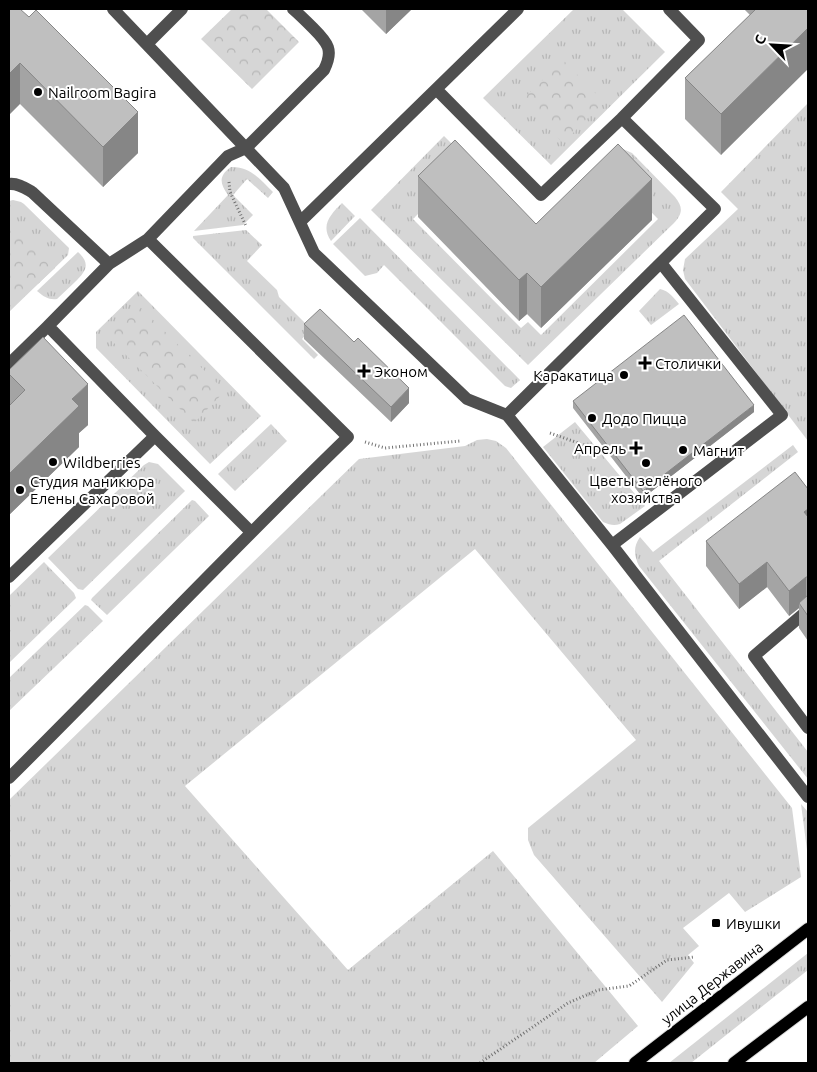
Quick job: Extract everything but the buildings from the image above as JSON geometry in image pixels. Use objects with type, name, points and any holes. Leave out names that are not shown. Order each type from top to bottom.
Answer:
[{"type":"main road","name":"улица Державина","points":[[635,1063],[808,929]]},
{"type":"main road","points":[[734,1063],[808,1007]]},
{"type":"street","points":[[113,9],[284,188],[314,253],[467,398],[507,415],[612,545],[808,797]]},
{"type":"street","points":[[147,44],[182,9]]},
{"type":"street","points":[[9,364],[109,264],[148,238],[228,156],[246,148],[324,70],[328,60],[329,49],[325,39],[293,9]]},
{"type":"street","points":[[301,222],[518,9]]},
{"type":"street","points":[[437,90],[541,195],[700,40],[669,9]]},
{"type":"street","points":[[507,415],[715,209],[622,118]]},
{"type":"street","points":[[9,184],[22,186],[32,192],[109,264]]},
{"type":"street","points":[[9,778],[251,532],[348,437],[148,238]]},
{"type":"street","points":[[612,545],[782,415],[662,262]]},
{"type":"street","points":[[48,326],[251,532]]},
{"type":"street","points":[[9,577],[155,436]]},
{"type":"street","points":[[808,610],[754,656],[808,728]]},
{"type":"path","points":[[227,174],[230,192],[246,226]]},
{"type":"path","points":[[550,433],[601,451]]},
{"type":"path","points":[[348,437],[385,448],[460,441]]},
{"type":"path","points":[[480,1063],[568,1003],[598,990],[629,986],[667,960],[694,957]]},
{"type":"green space","points":[[232,9],[266,9],[299,42],[252,89],[201,39]]},
{"type":"green space","points":[[574,9],[622,9],[665,52],[551,165],[483,98]]},
{"type":"green space","points":[[563,60],[604,102],[563,143],[521,101]]},
{"type":"green space","points":[[808,103],[808,441],[685,279],[683,270],[685,259],[738,209],[721,192]]},
{"type":"green space","points":[[444,136],[472,164],[454,178],[413,219],[521,328],[528,322],[541,335],[658,219],[618,178],[582,205],[569,192],[614,151],[623,149],[632,153],[675,197],[681,210],[674,223],[528,365],[371,210]]},
{"type":"green space","points":[[231,167],[238,167],[249,171],[273,192],[268,198],[247,179],[233,195],[253,215],[243,225],[194,231],[228,195],[222,184],[222,177]]},
{"type":"green space","points":[[13,200],[24,204],[69,248],[68,255],[9,312],[9,201]]},
{"type":"green space","points":[[342,203],[355,216],[331,241],[327,230],[328,220]]},
{"type":"green space","points":[[360,218],[520,380],[511,388],[505,386],[384,265],[377,273],[365,276],[333,244]]},
{"type":"green space","points":[[9,223],[55,268],[17,303],[9,294]]},
{"type":"green space","points":[[246,230],[262,245],[247,261],[277,290],[279,297],[311,329],[302,339],[318,355],[314,359],[193,238],[193,236]]},
{"type":"green space","points":[[78,252],[86,264],[84,271],[73,284],[57,299],[47,298],[37,291]]},
{"type":"green space","points":[[660,289],[669,293],[679,304],[651,325],[639,311]]},
{"type":"green space","points":[[138,291],[261,416],[210,464],[96,348],[96,332]]},
{"type":"green space","points":[[138,305],[225,391],[194,423],[107,336]]},
{"type":"green space","points":[[575,422],[645,506],[620,524],[612,525],[603,522],[543,447]]},
{"type":"green space","points":[[271,424],[287,441],[235,491],[218,474]]},
{"type":"green space","points":[[487,439],[496,441],[506,448],[792,808],[801,877],[745,912],[729,893],[683,928],[699,946],[688,955],[694,963],[662,1002],[534,855],[528,840],[528,828],[636,740],[475,549],[185,786],[348,970],[493,851],[638,1026],[594,1063],[9,1063],[9,800],[359,459],[465,446],[477,440]]},
{"type":"green space","points":[[793,445],[798,452],[659,561],[808,752],[808,779],[639,566],[635,551],[640,537],[653,552]]},
{"type":"green space","points":[[149,462],[158,464],[185,491],[83,590],[78,589],[48,558]]},
{"type":"green space","points":[[192,500],[209,516],[107,615],[91,600],[92,598]]},
{"type":"green space","points":[[44,562],[74,593],[76,598],[9,663],[9,596]]},
{"type":"green space","points":[[85,605],[103,621],[9,711],[9,678]]},
{"type":"green space","points":[[801,804],[808,812],[808,858]]},
{"type":"green space","points":[[808,953],[808,970],[691,1063],[669,1063]]},
{"type":"place","name":"Nailroom Bagira","points":[[38,92]]},
{"type":"place","name":"Столички","points":[[645,363]]},
{"type":"place","name":"Эконом","points":[[364,371]]},
{"type":"place","name":"Каракатица","points":[[624,375]]},
{"type":"place","name":"Додо Пицца","points":[[592,418]]},
{"type":"place","name":"Апрель","points":[[636,448]]},
{"type":"place","name":"Магнит","points":[[683,450]]},
{"type":"place","name":"Wildberries","points":[[53,462]]},
{"type":"place","name":"Цветы зелёного хозяйства","points":[[646,463]]},
{"type":"place","name":"Студия маникюра Елены Сахаровой","points":[[20,490]]},
{"type":"place","name":"Ивушки","points":[[716,923]]}]
